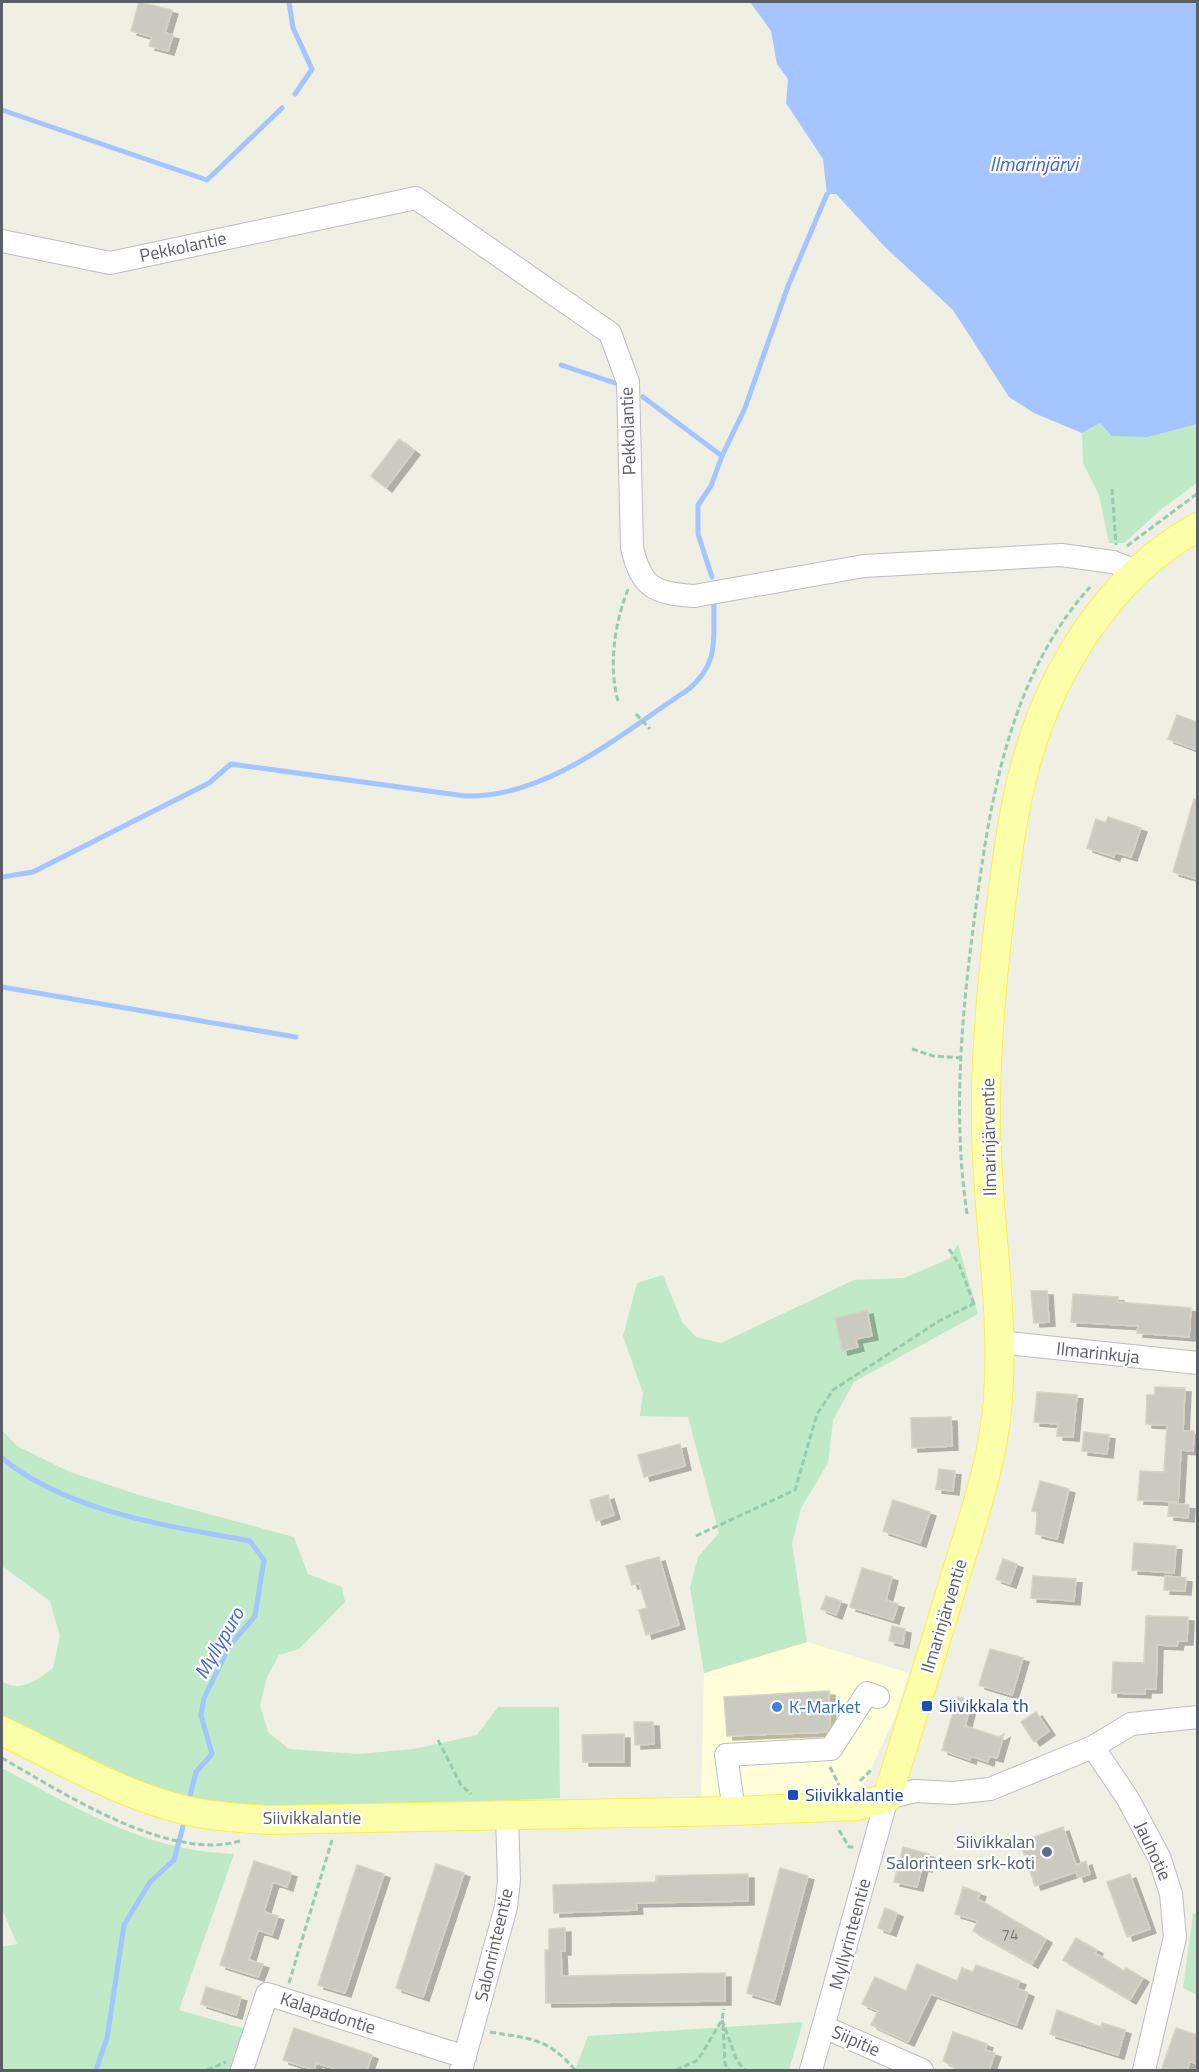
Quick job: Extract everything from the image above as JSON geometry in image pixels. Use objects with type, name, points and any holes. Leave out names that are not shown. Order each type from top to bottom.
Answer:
[{"type":"main road","name":"Ilmarinjärventie","points":[[887,1798],[969,1531],[989,1459],[998,1399],[998,1342],[984,1298],[987,1058],[994,968],[1007,864],[1026,762],[1046,707],[1074,652],[1101,612],[1136,570],[1181,536],[1197,527]]},
{"type":"main road","name":"Siivikkalantie","points":[[2,1731],[113,1784],[168,1806],[220,1816],[267,1820],[734,1811],[857,1806],[887,1798]]},
{"type":"street","name":"Pekkolantie","points":[[2,241],[110,263],[416,198],[610,333],[628,382],[632,548],[637,570],[642,577]]},
{"type":"street","points":[[642,577],[650,587],[667,594],[694,596],[864,566],[1061,555],[1113,561],[1136,570]]},
{"type":"street","name":"Ilmarinkuja","points":[[998,1342],[1197,1363]]},
{"type":"street","points":[[734,1811],[726,1755],[831,1749],[867,1693],[878,1696]]},
{"type":"street","name":"Siivikkalantie","points":[[887,1798],[915,1791],[961,1792],[990,1789],[1093,1747],[1131,1724],[1197,1717]]},
{"type":"street","name":"Jauhotie","points":[[1093,1747],[1128,1799],[1161,1859],[1171,1894],[1175,1937],[1144,2070]]},
{"type":"street","name":"Myllyrinteentie","points":[[811,2070],[887,1798]]},
{"type":"street","name":"Salonrinteentie","points":[[463,2064],[506,1907],[509,1880],[494,1817]]},
{"type":"street","name":"Kalapadontie","points":[[243,2070],[267,1994],[463,2064]]},
{"type":"street","name":"Siipitie","points":[[824,2027],[922,2070]]},
{"type":"path","points":[[1112,489],[1117,547]]},
{"type":"path","points":[[618,701],[613,675],[619,613],[629,588],[642,577]]},
{"type":"path","points":[[636,714],[650,729]]},
{"type":"path","points":[[912,1049],[933,1056],[987,1058]]},
{"type":"path","points":[[696,1536],[795,1490],[817,1414],[833,1390],[939,1321],[984,1298],[949,1249]]},
{"type":"path","points":[[438,1740],[447,1762],[461,1785],[470,1791],[494,1817]]},
{"type":"path","points":[[822,1750],[840,1786]]},
{"type":"path","points":[[2,1758],[89,1805],[168,1840],[196,1846]]},
{"type":"path","points":[[284,1999],[332,1839]]},
{"type":"path","points":[[724,2009],[722,2020],[725,2064],[729,2070]]},
{"type":"path","points":[[676,2070],[698,2061],[722,2020]]},
{"type":"path","points":[[722,2020],[737,2061],[746,2070]]},
{"type":"path","points":[[474,2029],[543,2042],[559,2052],[575,2070]]},
{"type":"shaded area","points":[[1100,423],[1148,437],[1197,424],[1197,483],[1163,508],[1124,543],[1109,543],[1099,495],[1083,463],[1082,433]]},
{"type":"shaded area","points":[[958,1244],[978,1314],[854,1382],[833,1420],[828,1463],[801,1508],[792,1544],[807,1642],[704,1673],[690,1587],[698,1557],[719,1533],[688,1417],[640,1416],[643,1393],[623,1336],[637,1283],[663,1275],[682,1322],[696,1337],[721,1343],[854,1280],[904,1278],[949,1259]]},
{"type":"shaded area","points":[[2,1430],[17,1446],[70,1472],[142,1496],[294,1537],[308,1574],[342,1587],[345,1602],[299,1649],[279,1655],[267,1677],[260,1705],[268,1732],[289,1749],[358,1754],[414,1749],[477,1735],[498,1707],[559,1707],[560,1798],[371,1806],[240,1805],[182,1798],[115,1775],[2,1721],[2,1681],[15,1686],[29,1684],[53,1668],[60,1636],[50,1601],[2,1566]]},
{"type":"shaded area","points":[[807,1642],[909,1673],[896,1715],[857,1799],[701,1805],[704,1673]]},
{"type":"shaded area","points":[[2,1768],[85,1812],[142,1836],[171,1845],[234,1854],[179,2010],[246,2029],[233,2070],[2,2070],[2,1947],[17,1944],[2,1909]]},
{"type":"shaded area","points":[[1198,1913],[1197,1995],[1183,1988],[1193,1914]]},
{"type":"shaded area","points":[[803,2022],[789,2070],[575,2070],[588,2036]]},
{"type":"water","name":"Ilmarinjärvi","points":[[750,2],[1197,2],[1197,424],[1148,437],[1112,436],[1100,423],[1082,433],[1034,413],[1009,397],[953,310],[886,248],[836,194],[827,194],[823,159],[786,103],[788,79],[777,64],[771,31]]},
{"type":"building","points":[[139,2],[172,10],[165,33],[173,35],[168,51],[149,46],[152,37],[131,31]]},
{"type":"building","points":[[399,439],[414,451],[386,488],[371,476]]},
{"type":"building","points":[[1177,715],[1197,722],[1197,750],[1168,739]]},
{"type":"building","points":[[1194,799],[1197,800],[1197,879],[1173,872]]},
{"type":"building","points":[[1108,817],[1141,828],[1131,857],[1115,852],[1114,857],[1087,848],[1096,819],[1106,823]]},
{"type":"building","points":[[1031,1291],[1047,1291],[1049,1322],[1034,1323]]},
{"type":"building","points":[[1073,1294],[1118,1297],[1118,1302],[1191,1308],[1189,1337],[1137,1333],[1138,1326],[1071,1322]]},
{"type":"building","points":[[867,1310],[872,1336],[856,1339],[858,1347],[842,1351],[835,1318]]},
{"type":"building","points":[[1155,1387],[1185,1388],[1183,1431],[1194,1431],[1193,1451],[1181,1450],[1178,1502],[1138,1500],[1140,1471],[1164,1472],[1167,1425],[1146,1424],[1147,1395],[1155,1395]]},
{"type":"building","points":[[1037,1392],[1077,1395],[1073,1437],[1057,1436],[1058,1424],[1034,1422]]},
{"type":"building","points":[[951,1417],[952,1446],[912,1448],[911,1418]]},
{"type":"building","points":[[1084,1432],[1109,1435],[1107,1454],[1082,1451]]},
{"type":"building","points":[[680,1444],[685,1466],[644,1477],[638,1455]]},
{"type":"building","points":[[939,1469],[955,1471],[953,1491],[936,1489]]},
{"type":"building","points":[[1040,1481],[1069,1489],[1057,1539],[1036,1534],[1037,1512],[1032,1511]]},
{"type":"building","points":[[608,1495],[614,1515],[596,1521],[590,1500]]},
{"type":"building","points":[[893,1500],[930,1512],[920,1543],[883,1531]]},
{"type":"building","points":[[1169,1503],[1189,1505],[1188,1518],[1168,1516]]},
{"type":"building","points":[[1134,1543],[1176,1546],[1174,1573],[1132,1570]]},
{"type":"building","points":[[659,1557],[679,1625],[646,1635],[639,1610],[647,1608],[639,1583],[632,1585],[626,1566]]},
{"type":"building","points":[[1003,1559],[1017,1564],[1010,1584],[996,1579]]},
{"type":"building","points":[[862,1568],[892,1577],[886,1600],[898,1604],[893,1620],[850,1607]]},
{"type":"building","points":[[1033,1576],[1076,1579],[1074,1601],[1031,1598]]},
{"type":"building","points":[[1165,1576],[1186,1578],[1185,1591],[1164,1590]]},
{"type":"building","points":[[826,1596],[841,1601],[836,1615],[821,1609]]},
{"type":"building","points":[[1146,1616],[1188,1617],[1187,1641],[1178,1641],[1177,1646],[1157,1645],[1156,1689],[1145,1689],[1145,1694],[1112,1693],[1113,1662],[1144,1663]]},
{"type":"building","points":[[892,1626],[905,1629],[903,1644],[889,1641]]},
{"type":"building","points":[[990,1649],[1023,1658],[1012,1695],[979,1685]]},
{"type":"building","name":"K-Market","points":[[829,1691],[830,1725],[826,1732],[727,1736],[724,1697]]},
{"type":"building","points":[[958,1697],[972,1701],[965,1726],[999,1737],[1004,1734],[997,1758],[989,1756],[988,1762],[971,1756],[970,1760],[942,1750]]},
{"type":"building","points":[[1036,1712],[1049,1731],[1034,1742],[1021,1722]]},
{"type":"building","points":[[634,1722],[653,1722],[654,1744],[635,1745]]},
{"type":"building","points":[[624,1734],[624,1762],[583,1762],[582,1735]]},
{"type":"building","name":"Siivikkalan Salorinteen srk-koti","points":[[1063,1827],[1076,1865],[1086,1861],[1090,1874],[1078,1878],[1076,1872],[1035,1886],[1020,1842]]},
{"type":"building","points":[[903,1847],[929,1854],[926,1868],[922,1867],[917,1887],[894,1882]]},
{"type":"building","points":[[254,1861],[291,1873],[287,1887],[273,1882],[264,1912],[278,1916],[272,1935],[258,1930],[249,1960],[263,1964],[258,1977],[220,1965]]},
{"type":"building","points":[[436,1864],[464,1873],[423,1997],[396,1988]]},
{"type":"building","points":[[357,1865],[384,1874],[345,1993],[318,1985]]},
{"type":"building","points":[[780,1868],[808,1876],[774,2001],[747,1993]]},
{"type":"building","points":[[748,1874],[748,1901],[636,1903],[637,1910],[554,1913],[553,1885],[656,1882],[656,1876]]},
{"type":"building","points":[[1130,1874],[1150,1929],[1127,1937],[1107,1882]]},
{"type":"building","points":[[963,1887],[980,1893],[978,1899],[1046,1939],[1032,1964],[973,1931],[978,1921],[955,1914]]},
{"type":"building","points":[[885,1908],[897,1913],[890,1932],[878,1928]]},
{"type":"building","points":[[565,1928],[565,1951],[561,1951],[562,1976],[725,1973],[725,2001],[546,2003],[545,1950],[549,1950],[549,1929]]},
{"type":"building","points":[[1076,1938],[1097,1950],[1095,1953],[1124,1971],[1126,1968],[1143,1978],[1130,2000],[1063,1960]]},
{"type":"building","points":[[917,1964],[957,1981],[962,1968],[973,1972],[976,1965],[1020,1981],[1017,1988],[1028,1993],[1016,2025],[931,1994],[908,2042],[871,2025],[878,2011],[862,2004],[875,1977],[906,1991]]},
{"type":"building","points":[[206,1987],[241,1997],[236,2015],[201,2004]]},
{"type":"building","points":[[1057,2010],[1101,2027],[1102,2023],[1125,2030],[1118,2055],[1050,2034]]},
{"type":"building","points":[[294,2028],[372,2055],[367,2070],[339,2070],[316,2063],[314,2070],[283,2060]]},
{"type":"building","points":[[1176,2028],[1197,2035],[1197,2064],[1190,2061],[1187,2070],[1162,2068]]},
{"type":"building","points":[[953,2032],[987,2044],[985,2050],[995,2053],[989,2070],[960,2070],[943,2061]]},
{"type":"waterway","points":[[289,2],[293,28],[312,69],[295,94]]},
{"type":"waterway","points":[[2,110],[207,180],[282,108]]},
{"type":"waterway","points":[[712,577],[698,534],[698,505],[711,486],[722,456],[745,408],[788,286],[827,194]]},
{"type":"waterway","points":[[561,365],[618,384]]},
{"type":"waterway","points":[[643,397],[722,456]]},
{"type":"waterway","points":[[2,877],[33,872],[209,783],[231,764],[465,796],[496,794],[555,775],[611,743],[689,689],[699,679],[706,669],[713,649],[714,601]]},
{"type":"waterway","points":[[2,987],[296,1037]]},
{"type":"waterway","name":"Myllypuro","points":[[2,1458],[57,1492],[88,1504],[153,1522],[250,1541],[264,1560],[255,1616],[230,1645],[204,1698],[201,1715],[212,1754],[196,1772],[188,1804]]},
{"type":"waterway","name":"Myllypuro","points":[[96,2070],[107,2038],[124,1925],[150,1882],[174,1860],[185,1819]]},
{"type":"place","name":"Siivikkala th","points":[[927,1706]]},
{"type":"place","name":"K-Market","points":[[777,1707]]},
{"type":"place","name":"Siivikkalantie","points":[[793,1795]]},
{"type":"place","name":"Siivikkalan Salorinteen srk-koti","points":[[1047,1852]]}]
